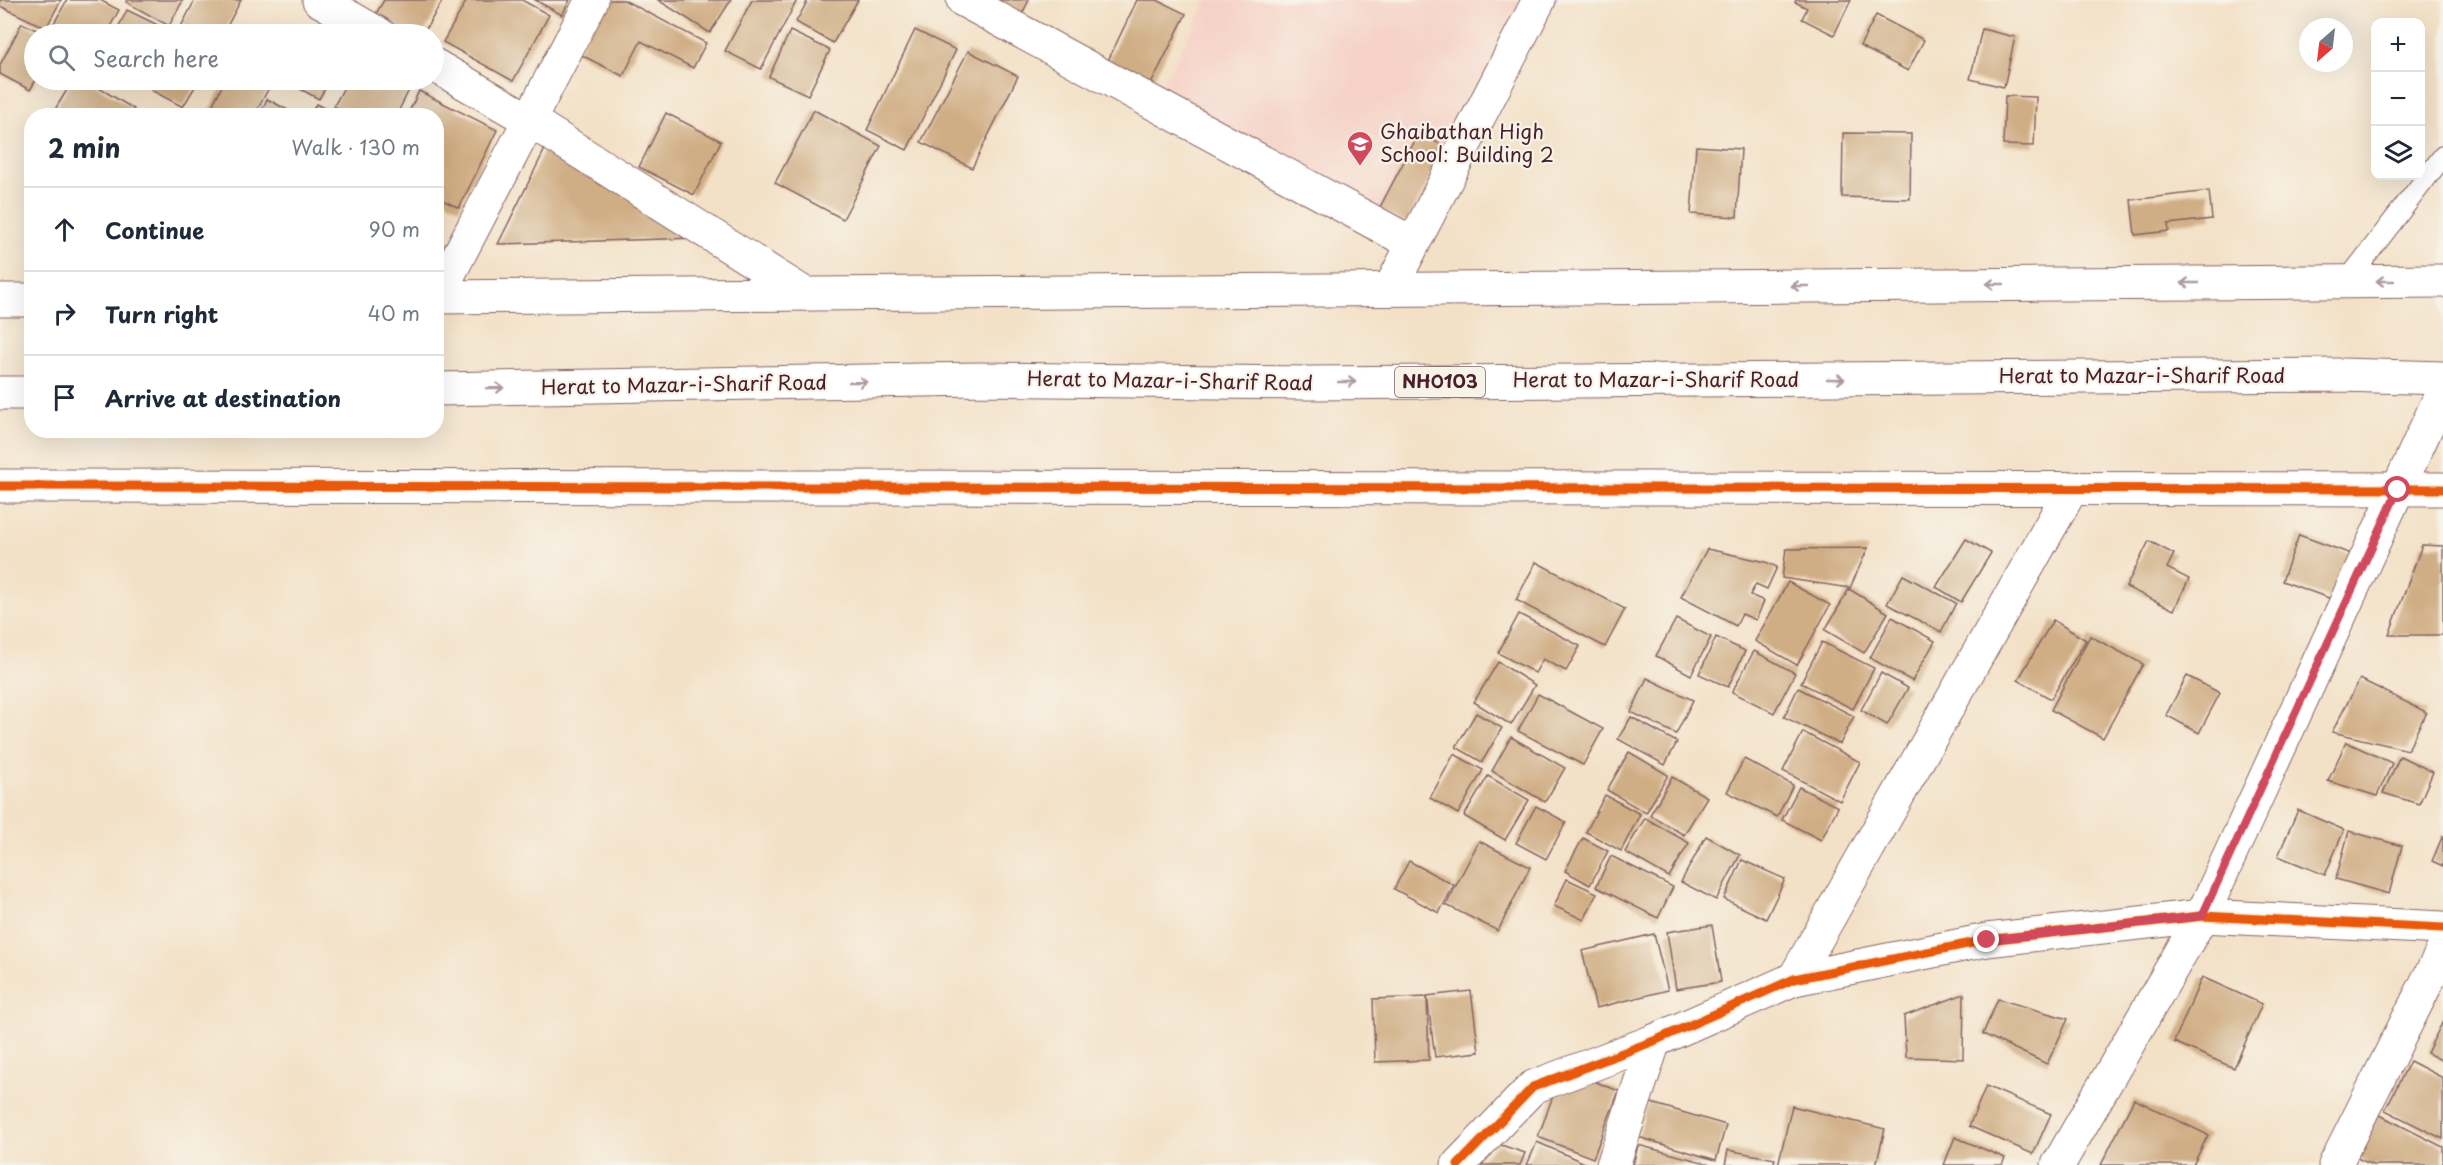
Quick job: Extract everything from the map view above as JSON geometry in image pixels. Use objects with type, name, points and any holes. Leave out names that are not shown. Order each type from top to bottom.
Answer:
[{"type":"main road","points":[[319,0],[362,24]]},
{"type":"main road","points":[[444,284],[592,0]]},
{"type":"main road","points":[[963,0],[1412,243]]},
{"type":"main road","points":[[1390,289],[1539,0]]},
{"type":"main road","points":[[444,71],[530,120],[806,294]]},
{"type":"main road","points":[[444,297],[2443,281]]},
{"type":"main road","points":[[0,300],[24,300]]},
{"type":"main road","name":"Herat to Mazar-i-Sharif Road","points":[[444,389],[978,380],[1320,383],[2342,375],[2443,378]]},
{"type":"main road","points":[[2058,1165],[2202,916],[2443,391]]},
{"type":"main road","points":[[0,393],[24,393]]},
{"type":"main road","points":[[0,486],[2443,489]]},
{"type":"main road","points":[[1794,979],[2072,488]]},
{"type":"main road","points":[[1458,1165],[1533,1087],[1654,1041],[1794,979],[1987,940],[2202,916],[2443,928]]},
{"type":"main road","points":[[2336,1165],[2443,950]]},
{"type":"main road","points":[[1613,1165],[1654,1041]]},
{"type":"lane","points":[[2347,282],[2443,156]]},
{"type":"shaded area","name":"Ghaibathan High School: Building 2","points":[[1208,0],[1533,0],[1404,235],[1154,98]]},
{"type":"building","points":[[0,0],[61,0],[48,24],[38,24],[0,6]]},
{"type":"building","points":[[67,0],[100,0],[119,10],[111,24],[54,24]]},
{"type":"building","points":[[127,0],[183,0],[170,24],[165,24],[126,2]]},
{"type":"building","points":[[195,0],[241,0],[228,24],[182,24]]},
{"type":"building","points":[[384,0],[443,0],[429,24],[387,24],[374,17]]},
{"type":"building","points":[[467,0],[522,0],[549,15],[513,81],[444,43]]},
{"type":"building","points":[[535,0],[570,0],[562,15]]},
{"type":"building","points":[[605,0],[624,0],[706,43],[693,68],[641,41],[623,76],[577,53]]},
{"type":"building","points":[[658,0],[731,0],[710,33]]},
{"type":"building","points":[[752,0],[797,0],[761,69],[725,51]]},
{"type":"building","points":[[808,0],[858,0],[833,43],[796,22]]},
{"type":"building","points":[[986,0],[1029,0],[1020,18]]},
{"type":"building","points":[[1137,0],[1157,0],[1186,14],[1150,86],[1106,65]]},
{"type":"building","points":[[1796,0],[1851,0],[1834,35],[1802,19],[1807,8],[1795,2]]},
{"type":"building","points":[[127,10],[156,24],[120,24]]},
{"type":"building","points":[[1876,15],[1924,40],[1908,71],[1860,46]]},
{"type":"building","points":[[22,23],[24,24],[24,87],[0,74],[0,65]]},
{"type":"building","points":[[1982,29],[2015,37],[2004,87],[1970,79]]},
{"type":"building","points":[[915,30],[956,50],[907,150],[867,130]]},
{"type":"building","points":[[790,31],[830,50],[808,95],[769,77]]},
{"type":"building","points":[[968,51],[1018,76],[972,168],[921,142]]},
{"type":"building","points":[[67,90],[103,90],[132,108],[56,108]]},
{"type":"building","points":[[151,90],[193,90],[183,107]]},
{"type":"building","points":[[220,90],[268,90],[258,108],[211,108]]},
{"type":"building","points":[[302,90],[324,90],[319,99]]},
{"type":"building","points":[[343,90],[409,90],[400,108],[338,108],[334,106]]},
{"type":"building","points":[[419,91],[497,130],[459,208],[444,201],[444,108],[411,108]]},
{"type":"building","points":[[2005,96],[2036,97],[2034,146],[2003,145]]},
{"type":"building","points":[[267,99],[284,108],[263,108]]},
{"type":"building","points":[[814,110],[881,146],[843,219],[775,183]]},
{"type":"building","points":[[666,113],[721,141],[694,195],[639,167]]},
{"type":"building","points":[[1419,133],[1446,147],[1406,223],[1379,209]]},
{"type":"building","points":[[1843,133],[1911,134],[1910,199],[1842,197]]},
{"type":"building","points":[[1696,146],[1741,149],[1737,217],[1691,214]]},
{"type":"building","points":[[546,147],[695,238],[498,244]]},
{"type":"building","points":[[2209,191],[2212,219],[2168,224],[2169,231],[2135,235],[2131,200]]},
{"type":"building","points":[[2299,535],[2354,555],[2337,601],[2282,581]]},
{"type":"building","points":[[1966,539],[1991,553],[1961,602],[1936,587]]},
{"type":"building","points":[[2149,541],[2174,554],[2167,568],[2189,579],[2174,610],[2126,587]]},
{"type":"building","points":[[2422,545],[2443,546],[2443,635],[2389,635]]},
{"type":"building","points":[[1868,548],[1850,588],[1782,578],[1786,549]]},
{"type":"building","points":[[1707,549],[1766,562],[1777,567],[1767,589],[1756,584],[1750,595],[1764,601],[1756,620],[1742,614],[1736,626],[1681,597]]},
{"type":"building","points":[[1536,562],[1625,609],[1605,647],[1516,600]]},
{"type":"building","points":[[1903,575],[1956,603],[1941,632],[1887,604]]},
{"type":"building","points":[[1788,582],[1830,605],[1797,665],[1755,641]]},
{"type":"building","points":[[1849,589],[1888,613],[1864,653],[1825,630]]},
{"type":"building","points":[[1519,614],[1580,646],[1566,671],[1543,659],[1535,673],[1498,653]]},
{"type":"building","points":[[1892,617],[1935,641],[1912,681],[1870,658]]},
{"type":"building","points":[[1676,619],[1711,637],[1691,675],[1656,656]]},
{"type":"building","points":[[2053,620],[2086,640],[2051,699],[2018,680]]},
{"type":"building","points":[[2090,636],[2143,664],[2103,738],[2051,710]]},
{"type":"building","points":[[1716,637],[1745,651],[1728,687],[1699,674]]},
{"type":"building","points":[[1822,642],[1874,668],[1853,709],[1801,683]]},
{"type":"building","points":[[1754,651],[1795,673],[1774,713],[1732,692]]},
{"type":"building","points":[[1498,662],[1535,685],[1511,725],[1474,702]]},
{"type":"building","points":[[1881,673],[1908,688],[1887,725],[1861,710]]},
{"type":"building","points":[[2187,676],[2220,693],[2199,733],[2166,715]]},
{"type":"building","points":[[1647,678],[1693,700],[1676,734],[1631,712]]},
{"type":"building","points":[[2360,679],[2426,712],[2408,750],[2332,732]]},
{"type":"building","points":[[1798,688],[1854,716],[1840,744],[1784,717]]},
{"type":"building","points":[[1538,694],[1603,729],[1583,765],[1518,731]]},
{"type":"building","points":[[1476,713],[1502,728],[1482,762],[1456,747]]},
{"type":"building","points":[[1631,717],[1677,742],[1665,765],[1618,739]]},
{"type":"building","points":[[1803,732],[1860,762],[1840,801],[1783,771]]},
{"type":"building","points":[[1511,737],[1565,768],[1545,802],[1492,771]]},
{"type":"building","points":[[2346,742],[2392,763],[2377,796],[2328,781]]},
{"type":"building","points":[[1629,752],[1668,775],[1646,813],[1607,790]]},
{"type":"building","points":[[1454,754],[1483,770],[1458,814],[1430,798]]},
{"type":"building","points":[[2400,756],[2433,772],[2419,804],[2383,793]]},
{"type":"building","points":[[1744,759],[1793,785],[1777,817],[1727,792]]},
{"type":"building","points":[[1488,776],[1529,800],[1505,840],[1464,816]]},
{"type":"building","points":[[1672,777],[1707,797],[1684,835],[1650,815]]},
{"type":"building","points":[[1799,787],[1838,807],[1821,840],[1782,820]]},
{"type":"building","points":[[1605,795],[1640,814],[1621,851],[1586,832]]},
{"type":"building","points":[[1536,806],[1566,822],[1546,859],[1516,843]]},
{"type":"building","points":[[2298,810],[2344,830],[2325,875],[2278,856]]},
{"type":"building","points":[[1645,818],[1689,843],[1669,877],[1625,852]]},
{"type":"building","points":[[2349,831],[2402,846],[2389,894],[2336,879]]},
{"type":"building","points":[[2443,835],[2443,866],[2432,861]]},
{"type":"building","points":[[1706,836],[1740,855],[1716,900],[1681,882]]},
{"type":"building","points":[[1583,838],[1608,851],[1590,885],[1565,871]]},
{"type":"building","points":[[1479,841],[1530,867],[1498,931],[1446,905]]},
{"type":"building","points":[[1611,856],[1673,887],[1658,918],[1596,887]]},
{"type":"building","points":[[1742,860],[1785,879],[1766,919],[1724,899]]},
{"type":"building","points":[[1409,861],[1454,885],[1439,913],[1394,889]]},
{"type":"building","points":[[1567,879],[1597,893],[1584,920],[1554,906]]},
{"type":"building","points":[[1712,925],[1721,982],[1676,989],[1667,932]]},
{"type":"building","points":[[1654,934],[1668,990],[1596,1008],[1582,951]]},
{"type":"building","points":[[2202,977],[2262,1004],[2234,1068],[2174,1042]]},
{"type":"building","points":[[1471,991],[1479,1052],[1435,1057],[1427,996]]},
{"type":"building","points":[[1964,994],[1963,1059],[1906,1057],[1904,1016]]},
{"type":"building","points":[[1427,997],[1429,1060],[1375,1062],[1373,999]]},
{"type":"building","points":[[1998,999],[2068,1019],[2047,1064],[1983,1034]]},
{"type":"building","points":[[2443,1021],[2443,1061],[2427,1053]]},
{"type":"building","points":[[2410,1061],[2443,1078],[2443,1139],[2385,1110]]},
{"type":"building","points":[[1591,1080],[1619,1091],[1593,1158],[1538,1137],[1553,1096]]},
{"type":"building","points":[[1986,1086],[2051,1114],[2033,1154],[1969,1126]]},
{"type":"building","points":[[2134,1099],[2208,1135],[2193,1165],[2101,1165]]},
{"type":"building","points":[[1648,1102],[1726,1125],[1716,1160],[1638,1137]]},
{"type":"building","points":[[1792,1106],[1885,1129],[1876,1165],[1778,1165]]},
{"type":"building","points":[[2376,1113],[2443,1147],[2443,1165],[2372,1165],[2355,1157]]},
{"type":"building","points":[[1955,1137],[2005,1158],[2002,1165],[1944,1165]]},
{"type":"building","points":[[1537,1142],[1589,1165],[1527,1165]]},
{"type":"building","points":[[1498,1144],[1525,1153],[1520,1165],[1474,1165]]},
{"type":"building","points":[[1638,1145],[1710,1164],[1710,1165],[1633,1165]]},
{"type":"building","points":[[1728,1150],[1775,1159],[1773,1165],[1725,1165]]},
{"type":"cycle path","points":[[0,486],[2443,489]]},
{"type":"cycle path","points":[[1458,1165],[1533,1087],[1654,1041],[1794,979],[1987,940],[2202,916],[2443,928]]},
{"type":"place","name":"Ghaibathan High School: Building 2","points":[[1360,167]]},
{"type":"route","points":[[1987,940],[2202,916],[2398,490]]}]
